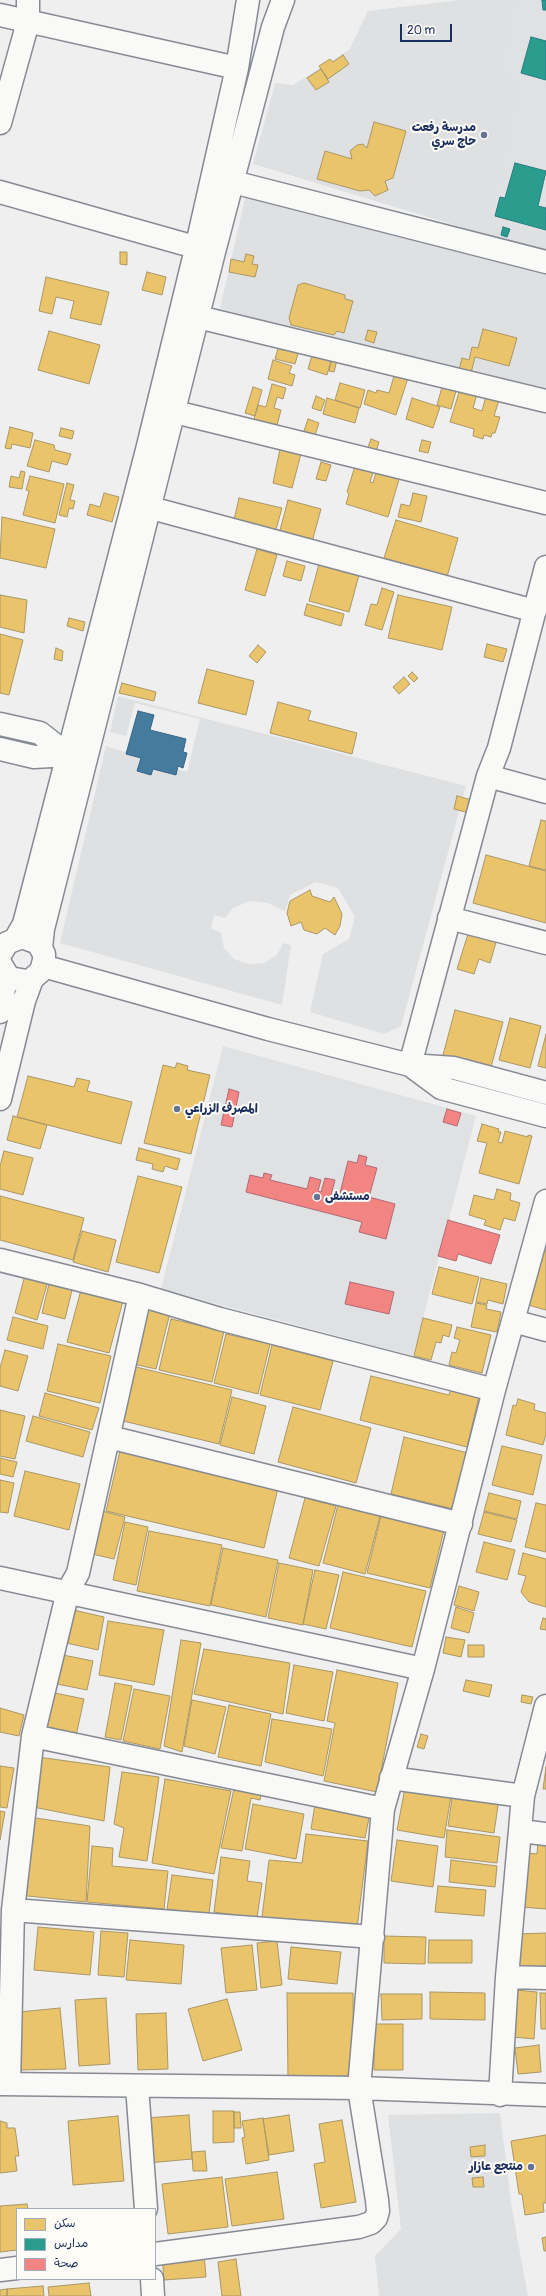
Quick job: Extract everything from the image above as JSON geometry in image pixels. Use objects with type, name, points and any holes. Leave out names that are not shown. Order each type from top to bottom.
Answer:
[{"type":"street","points":[[0,123],[28,22],[28,0]]},
{"type":"street","points":[[109,632],[150,508],[198,317],[205,251],[248,0]]},
{"type":"street","points":[[271,0],[278,0]]},
{"type":"street","points":[[0,1099],[24,1001],[39,964],[43,929],[78,758],[109,632],[147,450],[205,251],[233,182],[273,27],[283,0]]},
{"type":"street","points":[[0,15],[237,68]]},
{"type":"street","points":[[233,182],[546,262]]},
{"type":"street","points":[[0,192],[205,251]]},
{"type":"street","points":[[198,317],[546,401]]},
{"type":"street","points":[[175,412],[546,503]]},
{"type":"street","points":[[150,508],[534,611]]},
{"type":"street","points":[[410,1065],[488,776],[499,748],[546,567]]},
{"type":"street","points":[[0,724],[40,733],[78,758]]},
{"type":"street","points":[[0,749],[34,757],[78,758]]},
{"type":"street","points":[[0,1012],[3,999],[4,955],[24,924],[78,758]]},
{"type":"street","points":[[488,776],[546,792]]},
{"type":"street","points":[[449,918],[546,943]]},
{"type":"street","points":[[4,955],[22,937],[33,940],[39,964]]},
{"type":"street","points":[[4,955],[15,980],[39,964],[268,1029],[410,1065],[454,1068],[546,1093]]},
{"type":"street","points":[[410,1065],[441,1088],[546,1116]]},
{"type":"street","points":[[156,2254],[359,2227],[370,2223],[376,2218],[378,2211],[377,2200],[359,2088],[383,1809],[423,1669],[494,1390],[546,1200]]},
{"type":"street","points":[[0,1260],[140,1295],[220,1319],[494,1390]]},
{"type":"street","points":[[140,1295],[78,1573],[68,1591],[32,1736],[13,1910],[5,2084],[359,2088],[500,2095],[546,2095]]},
{"type":"street","points":[[513,1321],[546,1330]]},
{"type":"street","points":[[109,1437],[461,1524]]},
{"type":"street","points":[[0,1578],[68,1591],[423,1669]]},
{"type":"street","points":[[500,2095],[507,1977],[523,1796],[546,1706]]},
{"type":"street","points":[[32,1736],[383,1809]]},
{"type":"street","points":[[391,1778],[523,1796]]},
{"type":"street","points":[[521,1830],[546,1834]]},
{"type":"street","points":[[13,1910],[373,1937]]},
{"type":"street","points":[[507,1977],[546,1978]]},
{"type":"street","points":[[137,2086],[146,2208]]},
{"type":"street","points":[[0,2270],[16,2268]]},
{"type":"street","points":[[152,2280],[153,2296]]},
{"type":"shaded area","points":[[459,0],[528,0],[514,2],[500,73],[520,82],[489,222],[546,237],[546,250],[484,234],[253,164],[275,83],[293,85],[349,50],[368,11]]},
{"type":"shaded area","name":"مدرسة رفعت حاج سري","points":[[508,0],[546,0],[546,249],[402,207]]},
{"type":"shaded area","points":[[246,194],[546,267],[546,397],[220,309]]},
{"type":"shaded area","points":[[118,696],[466,786],[401,1026],[384,1034],[310,1012],[323,954],[349,939],[355,917],[338,888],[316,882],[290,895],[285,911],[268,903],[250,901],[233,908],[225,918],[214,915],[211,928],[221,933],[224,948],[234,959],[249,964],[264,963],[277,955],[283,943],[291,945],[282,1005],[60,943],[106,746],[187,772],[200,719],[135,703],[126,736],[110,732]]},
{"type":"shaded area","points":[[223,1046],[476,1116],[413,1356],[161,1289]]},
{"type":"shaded area","points":[[500,2113],[512,2209],[528,2296],[379,2296],[375,2256],[401,2229],[388,2115]]},
{"type":"building: سكن","points":[[343,55],[349,64],[328,79],[319,66],[330,59],[333,62]]},
{"type":"building: سكن","points":[[321,69],[329,82],[316,90],[307,78]]},
{"type":"building: سكن","points":[[374,122],[406,131],[393,178],[385,181],[388,190],[375,196],[369,190],[360,191],[317,179],[325,151],[352,159],[350,151],[357,145],[363,144],[367,148]]},
{"type":"building: سكن","points":[[120,252],[127,252],[127,265],[120,264]]},
{"type":"building: سكن","points":[[246,254],[254,256],[252,264],[258,265],[255,277],[229,272],[231,259],[244,262]]},
{"type":"building: سكن","points":[[147,272],[166,277],[162,295],[142,290]]},
{"type":"building: سكن","points":[[46,277],[109,292],[101,325],[70,318],[74,301],[56,297],[52,314],[39,311]]},
{"type":"building: سكن","points":[[304,283],[345,295],[345,299],[353,301],[344,333],[337,331],[334,335],[291,325],[289,318],[298,285]]},
{"type":"building: سكن","points":[[483,329],[517,338],[509,366],[475,357],[471,373],[459,370],[462,358],[469,360],[472,347],[478,348]]},
{"type":"building: سكن","points":[[368,330],[377,332],[374,343],[365,340]]},
{"type":"building: سكن","points":[[49,331],[100,345],[89,384],[38,370]]},
{"type":"building: سكن","points":[[279,345],[299,350],[295,364],[275,359]]},
{"type":"building: سكن","points":[[313,352],[332,357],[327,375],[308,369]]},
{"type":"building: سكن","points":[[332,359],[337,360],[334,372],[329,371]]},
{"type":"building: سكن","points":[[273,360],[292,366],[289,373],[295,375],[292,386],[268,379]]},
{"type":"building: سكن","points":[[394,376],[408,378],[396,415],[364,404],[368,390],[376,393],[377,390],[389,393]]},
{"type":"building: سكن","points":[[340,383],[365,390],[360,408],[335,400]]},
{"type":"building: سكن","points":[[272,384],[286,388],[283,399],[277,397],[274,408],[281,410],[276,429],[253,422],[258,405],[266,407]]},
{"type":"building: سكن","points":[[253,387],[262,390],[255,416],[245,413]]},
{"type":"building: سكن","points":[[442,387],[456,391],[451,409],[437,405]]},
{"type":"building: سكن","points":[[460,389],[477,394],[473,408],[482,411],[486,396],[499,400],[494,416],[500,417],[495,433],[492,433],[491,437],[484,435],[483,439],[473,436],[474,429],[450,422]]},
{"type":"building: سكن","points":[[316,396],[325,400],[321,411],[312,408]]},
{"type":"building: سكن","points":[[327,398],[359,408],[355,423],[323,414]]},
{"type":"building: سكن","points":[[412,398],[440,407],[433,428],[406,419]]},
{"type":"building: سكن","points":[[308,419],[319,423],[315,435],[304,431]]},
{"type":"building: سكن","points":[[10,427],[33,433],[30,448],[12,444],[11,449],[5,448]]},
{"type":"building: سكن","points":[[61,428],[74,431],[72,439],[59,436]]},
{"type":"building: سكن","points":[[371,439],[379,442],[376,452],[367,450]]},
{"type":"building: سكن","points":[[35,440],[54,445],[55,450],[71,454],[67,465],[52,461],[49,472],[27,466]]},
{"type":"building: سكن","points":[[422,440],[431,442],[428,453],[419,451]]},
{"type":"building: سكن","points":[[281,444],[302,450],[292,488],[273,483]]},
{"type":"building: سكن","points":[[321,462],[331,465],[326,481],[316,479]]},
{"type":"building: سكن","points":[[356,463],[374,469],[370,482],[373,483],[377,469],[400,476],[388,517],[346,504],[349,494],[347,492]]},
{"type":"building: سكن","points":[[21,471],[25,472],[22,489],[9,487],[11,476],[19,478]]},
{"type":"building: سكن","points":[[30,476],[64,484],[55,523],[23,515],[29,491],[26,490]]},
{"type":"building: سكن","points":[[67,483],[74,485],[70,500],[75,501],[73,509],[69,508],[67,517],[59,515]]},
{"type":"building: سكن","points":[[104,493],[119,497],[112,522],[87,515],[90,504],[100,507]]},
{"type":"building: سكن","points":[[413,493],[427,496],[421,522],[398,517],[401,504],[410,506]]},
{"type":"building: سكن","points":[[239,498],[282,508],[275,533],[234,520]]},
{"type":"building: سكن","points":[[288,500],[321,509],[312,542],[279,534]]},
{"type":"building: سكن","points":[[2,517],[55,529],[46,568],[0,558]]},
{"type":"building: سكن","points":[[396,520],[458,538],[447,577],[384,558]]},
{"type":"building: سكن","points":[[257,549],[277,555],[265,596],[245,590]]},
{"type":"building: سكن","points":[[287,561],[305,566],[301,581],[283,576]]},
{"type":"building: سكن","points":[[319,564],[359,575],[349,612],[309,601]]},
{"type":"building: سكن","points":[[382,588],[394,592],[382,630],[365,625],[371,604],[377,605]]},
{"type":"building: سكن","points":[[0,595],[27,600],[24,633],[0,627]]},
{"type":"building: سكن","points":[[398,595],[452,607],[442,650],[388,638]]},
{"type":"building: سكن","points":[[307,604],[344,614],[341,626],[304,615]]},
{"type":"building: سكن","points":[[69,618],[85,622],[83,631],[67,626]]},
{"type":"building: سكن","points":[[0,634],[23,640],[9,695],[0,693]]},
{"type":"building: سكن","points":[[487,644],[507,649],[503,662],[484,657]]},
{"type":"building: سكن","points":[[258,645],[266,652],[257,663],[249,656]]},
{"type":"building: سكن","points":[[56,648],[63,651],[62,661],[54,659]]},
{"type":"building: سكن","points":[[207,669],[254,681],[246,715],[198,703]]},
{"type":"building: سكن","points":[[412,672],[418,678],[414,682],[408,676]]},
{"type":"building: سكن","points":[[404,677],[410,684],[399,694],[393,687]]},
{"type":"building: سكن","points":[[122,683],[156,692],[154,701],[119,693]]},
{"type":"building: سكن","points":[[278,702],[311,711],[308,720],[357,733],[352,754],[270,733]]},
{"type":"building: سكن","points":[[457,796],[472,800],[469,813],[454,809]]},
{"type":"building: سكن","points":[[541,820],[546,821],[546,870],[529,866]]},
{"type":"building: سكن","points":[[486,855],[546,871],[546,923],[473,903]]},
{"type":"building: سكن","points":[[310,890],[312,896],[330,902],[334,897],[342,914],[340,926],[335,935],[325,928],[317,934],[304,930],[301,922],[291,926],[287,913],[290,901]]},
{"type":"building: سكن","points":[[468,934],[496,942],[490,963],[479,959],[474,974],[457,969]]},
{"type":"building: سكن","points":[[455,1010],[503,1022],[491,1067],[443,1055]]},
{"type":"building: سكن","points":[[510,1018],[541,1026],[530,1068],[499,1060]]},
{"type":"building: سكن","points":[[546,1034],[546,1068],[538,1066]]},
{"type":"building: سكن","name":"المصرف الزراعي","points":[[177,1063],[188,1066],[187,1070],[210,1075],[191,1154],[144,1143],[163,1065],[175,1068]]},
{"type":"building: سكن","points":[[28,1076],[74,1087],[77,1078],[90,1081],[87,1091],[132,1102],[121,1144],[17,1117]]},
{"type":"building: سكن","points":[[13,1116],[47,1125],[40,1149],[7,1140]]},
{"type":"building: سكن","points":[[482,1124],[499,1129],[498,1132],[501,1132],[498,1142],[502,1143],[505,1131],[528,1137],[528,1135],[532,1136],[519,1184],[479,1173],[487,1143],[477,1141]]},
{"type":"building: سكن","points":[[139,1148],[180,1159],[177,1170],[165,1166],[163,1172],[152,1169],[153,1164],[136,1160]]},
{"type":"building: سكن","points":[[4,1151],[33,1158],[23,1195],[0,1189],[0,1166]]},
{"type":"building: سكن","points":[[138,1176],[182,1187],[159,1273],[116,1262]]},
{"type":"building: سكن","points":[[497,1189],[511,1193],[510,1200],[520,1203],[515,1221],[504,1218],[500,1230],[484,1225],[486,1220],[469,1215],[474,1195],[494,1200]]},
{"type":"building: سكن","points":[[0,1196],[84,1218],[73,1260],[0,1240]]},
{"type":"building: سكن","points":[[82,1231],[116,1240],[108,1272],[73,1262]]},
{"type":"building: سكن","points":[[538,1242],[546,1244],[546,1310],[521,1303]]},
{"type":"building: سكن","points":[[439,1267],[479,1277],[472,1304],[432,1294]]},
{"type":"building: سكن","points":[[25,1275],[48,1281],[37,1320],[15,1313]]},
{"type":"building: سكن","points":[[481,1278],[507,1284],[503,1304],[488,1300],[487,1304],[476,1302]]},
{"type":"building: سكن","points":[[49,1284],[72,1290],[65,1319],[42,1313]]},
{"type":"building: سكن","points":[[81,1290],[123,1301],[109,1353],[67,1342]]},
{"type":"building: سكن","points":[[476,1303],[487,1305],[486,1309],[501,1312],[497,1332],[471,1327]]},
{"type":"building: سكن","points":[[146,1308],[170,1313],[156,1369],[133,1364]]},
{"type":"building: سكن","points":[[13,1317],[48,1326],[43,1349],[7,1340]]},
{"type":"building: سكن","points":[[423,1318],[452,1325],[449,1337],[443,1335],[441,1343],[436,1342],[431,1360],[414,1356]]},
{"type":"building: سكن","points":[[171,1319],[224,1331],[212,1382],[159,1370]]},
{"type":"building: سكن","points":[[457,1327],[491,1335],[482,1373],[449,1365],[452,1352],[456,1353],[460,1340],[454,1338]]},
{"type":"building: سكن","points":[[226,1334],[270,1344],[258,1394],[214,1383]]},
{"type":"building: سكن","points":[[58,1344],[111,1356],[100,1403],[47,1391]]},
{"type":"building: سكن","points":[[272,1345],[333,1361],[320,1410],[260,1395]]},
{"type":"building: سكن","points":[[5,1350],[28,1356],[18,1391],[0,1386],[0,1368]]},
{"type":"building: سكن","points":[[132,1366],[232,1390],[219,1444],[119,1420]]},
{"type":"building: سكن","points":[[371,1376],[449,1395],[452,1385],[480,1392],[467,1447],[360,1420]]},
{"type":"building: سكن","points":[[45,1393],[99,1408],[92,1430],[39,1416]]},
{"type":"building: سكن","points":[[232,1397],[266,1406],[254,1454],[220,1445]]},
{"type":"building: سكن","points":[[518,1399],[535,1404],[534,1410],[546,1413],[546,1434],[543,1445],[506,1435],[513,1405],[516,1406]]},
{"type":"building: سكن","points":[[293,1407],[371,1428],[356,1483],[278,1462]]},
{"type":"building: سكن","points":[[0,1410],[25,1416],[15,1459],[0,1456]]},
{"type":"building: سكن","points":[[33,1416],[90,1432],[83,1457],[26,1441]]},
{"type":"building: سكن","points":[[404,1437],[468,1453],[454,1509],[391,1494]]},
{"type":"building: سكن","points":[[502,1446],[542,1455],[533,1495],[492,1485]]},
{"type":"building: سكن","points":[[120,1451],[278,1488],[264,1548],[106,1511]]},
{"type":"building: سكن","points":[[0,1458],[17,1462],[13,1477],[0,1474]]},
{"type":"building: سكن","points":[[25,1471],[80,1484],[69,1530],[14,1516]]},
{"type":"building: سكن","points":[[0,1480],[14,1483],[8,1513],[0,1512]]},
{"type":"building: سكن","points":[[489,1493],[521,1501],[517,1519],[484,1511]]},
{"type":"building: سكن","points":[[305,1498],[336,1506],[319,1566],[289,1558]]},
{"type":"building: سكن","points":[[536,1503],[546,1505],[546,1552],[525,1547]]},
{"type":"building: سكن","points":[[338,1505],[380,1516],[365,1574],[323,1563]]},
{"type":"building: سكن","points":[[102,1511],[125,1517],[114,1559],[92,1554]]},
{"type":"building: سكن","points":[[484,1512],[517,1520],[511,1542],[478,1534]]},
{"type":"building: سكن","points":[[381,1516],[444,1530],[430,1588],[367,1573]]},
{"type":"building: سكن","points":[[125,1522],[148,1527],[136,1585],[113,1580]]},
{"type":"building: سكن","points":[[149,1531],[222,1545],[210,1606],[137,1591]]},
{"type":"building: سكن","points":[[484,1542],[515,1550],[507,1580],[476,1572]]},
{"type":"building: سكن","points":[[223,1548],[278,1560],[266,1617],[211,1605]]},
{"type":"building: سكن","points":[[523,1553],[546,1559],[546,1607],[529,1602],[521,1592],[526,1576],[518,1574]]},
{"type":"building: سكن","points":[[279,1563],[313,1570],[303,1625],[268,1618]]},
{"type":"building: سكن","points":[[315,1570],[339,1575],[326,1629],[303,1624]]},
{"type":"building: سكن","points":[[343,1572],[426,1591],[412,1647],[330,1628]]},
{"type":"building: سكن","points":[[459,1586],[479,1592],[474,1611],[454,1605]]},
{"type":"building: سكن","points":[[456,1607],[474,1613],[469,1633],[451,1628]]},
{"type":"building: سكن","points":[[69,1609],[104,1617],[98,1650],[62,1642]]},
{"type":"building: سكن","points":[[543,1618],[546,1619],[546,1630],[540,1629]]},
{"type":"building: سكن","points":[[108,1621],[164,1630],[154,1685],[99,1675]]},
{"type":"building: سكن","points":[[446,1637],[465,1640],[461,1657],[443,1653]]},
{"type":"building: سكن","points":[[181,1640],[201,1643],[182,1752],[164,1746]]},
{"type":"building: سكن","points":[[468,1645],[484,1645],[484,1657],[468,1657]]},
{"type":"building: سكن","points":[[204,1649],[290,1663],[283,1714],[194,1694]]},
{"type":"building: سكن","points":[[63,1655],[93,1661],[87,1690],[57,1684]]},
{"type":"building: سكن","points":[[294,1665],[333,1672],[324,1721],[286,1713]]},
{"type":"building: سكن","points":[[337,1670],[398,1683],[377,1792],[324,1781],[335,1723],[327,1721]]},
{"type":"building: سكن","points":[[466,1680],[492,1685],[489,1697],[463,1691]]},
{"type":"building: سكن","points":[[115,1683],[132,1686],[121,1740],[105,1737]]},
{"type":"building: سكن","points":[[134,1689],[170,1696],[160,1749],[123,1741]]},
{"type":"building: سكن","points":[[50,1692],[84,1699],[76,1736],[42,1728]]},
{"type":"building: سكن","points":[[522,1695],[533,1697],[531,1704],[521,1702]]},
{"type":"building: سكن","points":[[192,1700],[226,1707],[215,1754],[184,1746]]},
{"type":"building: سكن","points":[[229,1705],[271,1714],[261,1766],[218,1757]]},
{"type":"building: سكن","points":[[0,1708],[24,1715],[19,1736],[0,1732]]},
{"type":"building: سكن","points":[[272,1719],[332,1729],[323,1776],[265,1762]]},
{"type":"building: سكن","points":[[421,1734],[428,1736],[424,1749],[417,1747]]},
{"type":"building: سكن","points":[[38,1757],[110,1767],[104,1821],[33,1807]]},
{"type":"building: سكن","points":[[0,1766],[14,1768],[7,1808],[0,1807]]},
{"type":"building: سكن","points":[[546,1767],[546,1789],[543,1789]]},
{"type":"building: سكن","points":[[122,1772],[159,1777],[147,1861],[119,1857],[124,1828],[114,1824]]},
{"type":"building: سكن","points":[[165,1779],[231,1791],[214,1874],[152,1863]]},
{"type":"building: سكن","points":[[235,1784],[262,1789],[260,1800],[251,1798],[242,1851],[221,1848]]},
{"type":"building: سكن","points":[[405,1788],[451,1796],[444,1838],[397,1830]]},
{"type":"building: سكن","points":[[453,1792],[499,1799],[494,1833],[448,1826]]},
{"type":"building: سكن","points":[[253,1804],[304,1814],[296,1859],[245,1849]]},
{"type":"building: سكن","points":[[315,1804],[370,1813],[365,1838],[311,1829]]},
{"type":"building: سكن","points":[[0,1811],[5,1812],[0,1840]]},
{"type":"building: سكن","points":[[29,1817],[90,1826],[86,1902],[18,1895]]},
{"type":"building: سكن","points":[[447,1830],[500,1837],[497,1863],[445,1857]]},
{"type":"building: سكن","points":[[306,1834],[368,1841],[357,1928],[262,1917],[269,1860],[302,1863]]},
{"type":"building: سكن","points":[[397,1840],[438,1846],[433,1887],[391,1881]]},
{"type":"building: سكن","points":[[538,1842],[546,1842],[546,1909],[522,1907],[526,1853],[537,1854]]},
{"type":"building: سكن","points":[[92,1846],[113,1848],[112,1866],[168,1871],[164,1909],[87,1902]]},
{"type":"building: سكن","points":[[221,1857],[250,1861],[247,1881],[262,1883],[257,1918],[214,1912]]},
{"type":"building: سكن","points":[[451,1860],[497,1866],[495,1887],[449,1882]]},
{"type":"building: سكن","points":[[172,1875],[213,1880],[209,1914],[167,1909]]},
{"type":"building: سكن","points":[[438,1886],[486,1890],[484,1916],[435,1912]]},
{"type":"building: سكن","points":[[38,1927],[94,1932],[90,1975],[34,1970]]},
{"type":"building: سكن","points":[[101,1931],[128,1933],[124,1977],[98,1975]]},
{"type":"building: سكن","points":[[546,1933],[546,1966],[518,1968],[517,1934]]},
{"type":"building: سكن","points":[[384,1936],[426,1937],[425,1964],[384,1963]]},
{"type":"building: سكن","points":[[130,1940],[184,1945],[181,1984],[126,1980]]},
{"type":"building: سكن","points":[[429,1940],[472,1940],[472,1963],[428,1963]]},
{"type":"building: سكن","points":[[277,1941],[282,1985],[261,1988],[257,1943]]},
{"type":"building: سكن","points":[[252,1945],[257,1990],[226,1993],[221,1948]]},
{"type":"building: سكن","points":[[291,1947],[341,1952],[337,1984],[288,1979]]},
{"type":"building: سكن","points":[[516,1990],[537,1992],[534,2039],[512,2037]]},
{"type":"building: سكن","points":[[430,1992],[485,1993],[485,2020],[430,2019]]},
{"type":"building: سكن","points":[[287,1993],[353,1993],[354,2077],[288,2078]]},
{"type":"building: سكن","points":[[540,1993],[546,1993],[546,2029],[541,2029]]},
{"type":"building: سكن","points":[[381,1994],[422,1994],[422,2019],[382,2020]]},
{"type":"building: سكن","points":[[106,1998],[110,2064],[79,2066],[75,2000]]},
{"type":"building: سكن","points":[[227,1999],[242,2050],[203,2061],[188,2009]]},
{"type":"building: سكن","points":[[60,2008],[66,2069],[20,2070],[19,2012]]},
{"type":"building: سكن","points":[[166,2013],[168,2069],[138,2070],[136,2014]]},
{"type":"building: سكن","points":[[374,2024],[403,2024],[403,2070],[374,2070]]},
{"type":"building: سكن","points":[[539,2045],[541,2072],[518,2074],[515,2048]]},
{"type":"building: سكن","points":[[213,2111],[234,2111],[234,2142],[213,2143]]},
{"type":"building: سكن","points":[[234,2112],[240,2112],[241,2128],[234,2128]]},
{"type":"building: سكن","points":[[189,2115],[192,2159],[148,2163],[145,2118]]},
{"type":"building: سكن","points":[[289,2115],[294,2151],[269,2155],[263,2119]]},
{"type":"building: سكن","points":[[118,2116],[124,2181],[73,2185],[68,2121]]},
{"type":"building: سكن","points":[[263,2118],[269,2160],[246,2164],[242,2138],[245,2137],[242,2121]]},
{"type":"building: سكن","points":[[342,2120],[356,2202],[321,2208],[314,2164],[325,2162],[319,2124]]},
{"type":"building: سكن","points":[[0,2121],[7,2123],[7,2128],[15,2128],[19,2156],[15,2156],[17,2171],[0,2173]]},
{"type":"building: سكن","name":"منتجع عازار","points":[[546,2135],[546,2203],[543,2203],[544,2212],[525,2215],[522,2194],[519,2194],[511,2141]]},
{"type":"building: سكن","points":[[485,2145],[485,2156],[471,2157],[470,2147]]},
{"type":"building: سكن","points":[[205,2151],[207,2171],[193,2171],[192,2152]]},
{"type":"building: سكن","points":[[277,2172],[284,2219],[232,2226],[225,2179]]},
{"type":"building: سكن","points":[[222,2177],[228,2227],[168,2234],[162,2184]]},
{"type":"building: سكن","points":[[483,2177],[484,2187],[473,2187],[472,2178]]},
{"type":"building: سكن","points":[[27,2204],[28,2208],[16,2208],[16,2250],[0,2252],[0,2206]]},
{"type":"building: سكن","points":[[546,2237],[546,2251],[544,2251],[542,2238]]},
{"type":"building: سكن","points":[[204,2253],[206,2277],[164,2280],[162,2256]]},
{"type":"building: سكن","points":[[236,2259],[241,2296],[222,2296],[218,2262]]},
{"type":"building: سكن","points":[[89,2283],[91,2296],[49,2296],[48,2287]]},
{"type":"building: سكن","points":[[43,2286],[44,2296],[7,2296],[7,2289]]},
{"type":"building: سكن","points":[[7,2289],[7,2296],[0,2296],[0,2290]]},
{"type":"building: مدارس","points":[[542,0],[546,0],[546,10],[543,10]]},
{"type":"building: مدارس","points":[[531,37],[546,41],[546,80],[521,73]]},
{"type":"building: مدارس","points":[[515,163],[546,171],[538,206],[546,208],[546,230],[495,216],[500,197],[505,198]]},
{"type":"building: مدارس","points":[[503,227],[510,229],[507,237],[501,235]]},
{"type":"building: صحة","points":[[229,1089],[239,1092],[232,1127],[221,1125]]},
{"type":"building: صحة","points":[[447,1109],[461,1113],[457,1126],[443,1122]]},
{"type":"building: صحة","name":"مستشفى","points":[[359,1155],[367,1157],[365,1165],[377,1168],[369,1197],[395,1204],[386,1239],[359,1232],[362,1222],[246,1192],[250,1175],[263,1178],[264,1173],[272,1175],[270,1180],[307,1189],[310,1177],[321,1180],[318,1191],[321,1192],[325,1178],[335,1180],[331,1195],[339,1197],[348,1161],[357,1163]]},
{"type":"building: صحة","points":[[448,1220],[500,1235],[491,1264],[458,1254],[456,1261],[438,1256]]},
{"type":"building: صحة","points":[[350,1282],[394,1292],[389,1314],[345,1304]]},
{"type":"building: مرافق عامة","points":[[138,711],[154,715],[150,730],[186,739],[183,752],[187,753],[183,768],[178,766],[176,775],[153,769],[151,775],[137,771],[141,758],[126,754]]},
{"type":"place","name":"مدرسة رفعت حاج سري","points":[[484,135]]},
{"type":"place","name":"المصرف الزراعي","points":[[177,1109]]},
{"type":"place","name":"مستشفى","points":[[317,1197]]},
{"type":"place","name":"منتجع عازار","points":[[531,2167]]}]
